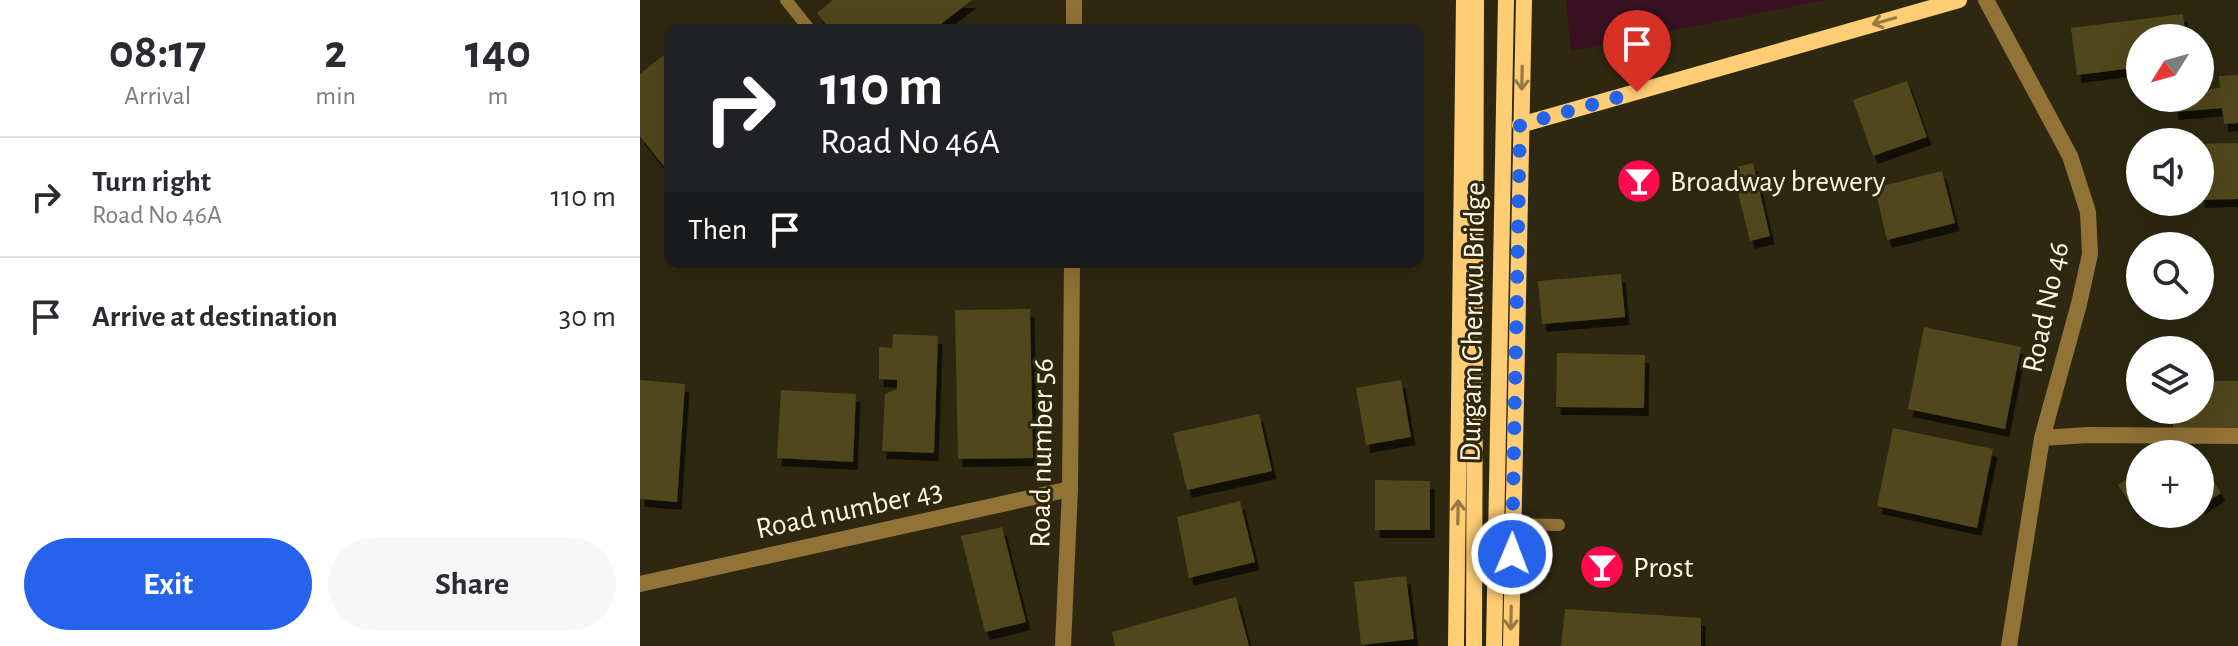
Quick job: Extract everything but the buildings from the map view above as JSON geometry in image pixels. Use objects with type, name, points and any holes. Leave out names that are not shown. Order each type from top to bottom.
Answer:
[{"type":"main road","points":[[1456,646],[1464,0]]},
{"type":"main road","name":"Durgam Cheruvu Bridge","points":[[1474,646],[1476,0]]},
{"type":"main road","name":"Durgam Cheruvu Bridge","points":[[1494,646],[1506,0]]},
{"type":"main road","points":[[1511,646],[1524,0]]},
{"type":"main road","points":[[1520,125],[1959,0]]},
{"type":"street","points":[[1074,0],[1074,24]]},
{"type":"street","name":"Road No 46","points":[[1986,0],[2070,156],[2088,212],[2090,254],[2042,438],[2009,646]]},
{"type":"street","name":"Road number 56","points":[[1063,646],[1070,489],[1072,268]]},
{"type":"street","points":[[2042,438],[2088,435],[2238,436]]},
{"type":"street","name":"Road number 43","points":[[640,584],[1070,489]]},
{"type":"lane","points":[[786,0],[805,24]]},
{"type":"lane","points":[[1513,524],[1559,525]]},
{"type":"shaded area","points":[[1566,0],[1825,0],[1571,51]]},
{"type":"place","name":"Broadway brewery","points":[[1639,181]]},
{"type":"place","name":"Prost","points":[[1602,567]]},
{"type":"route","points":[[1512,554],[1520,125],[1637,92]]}]
